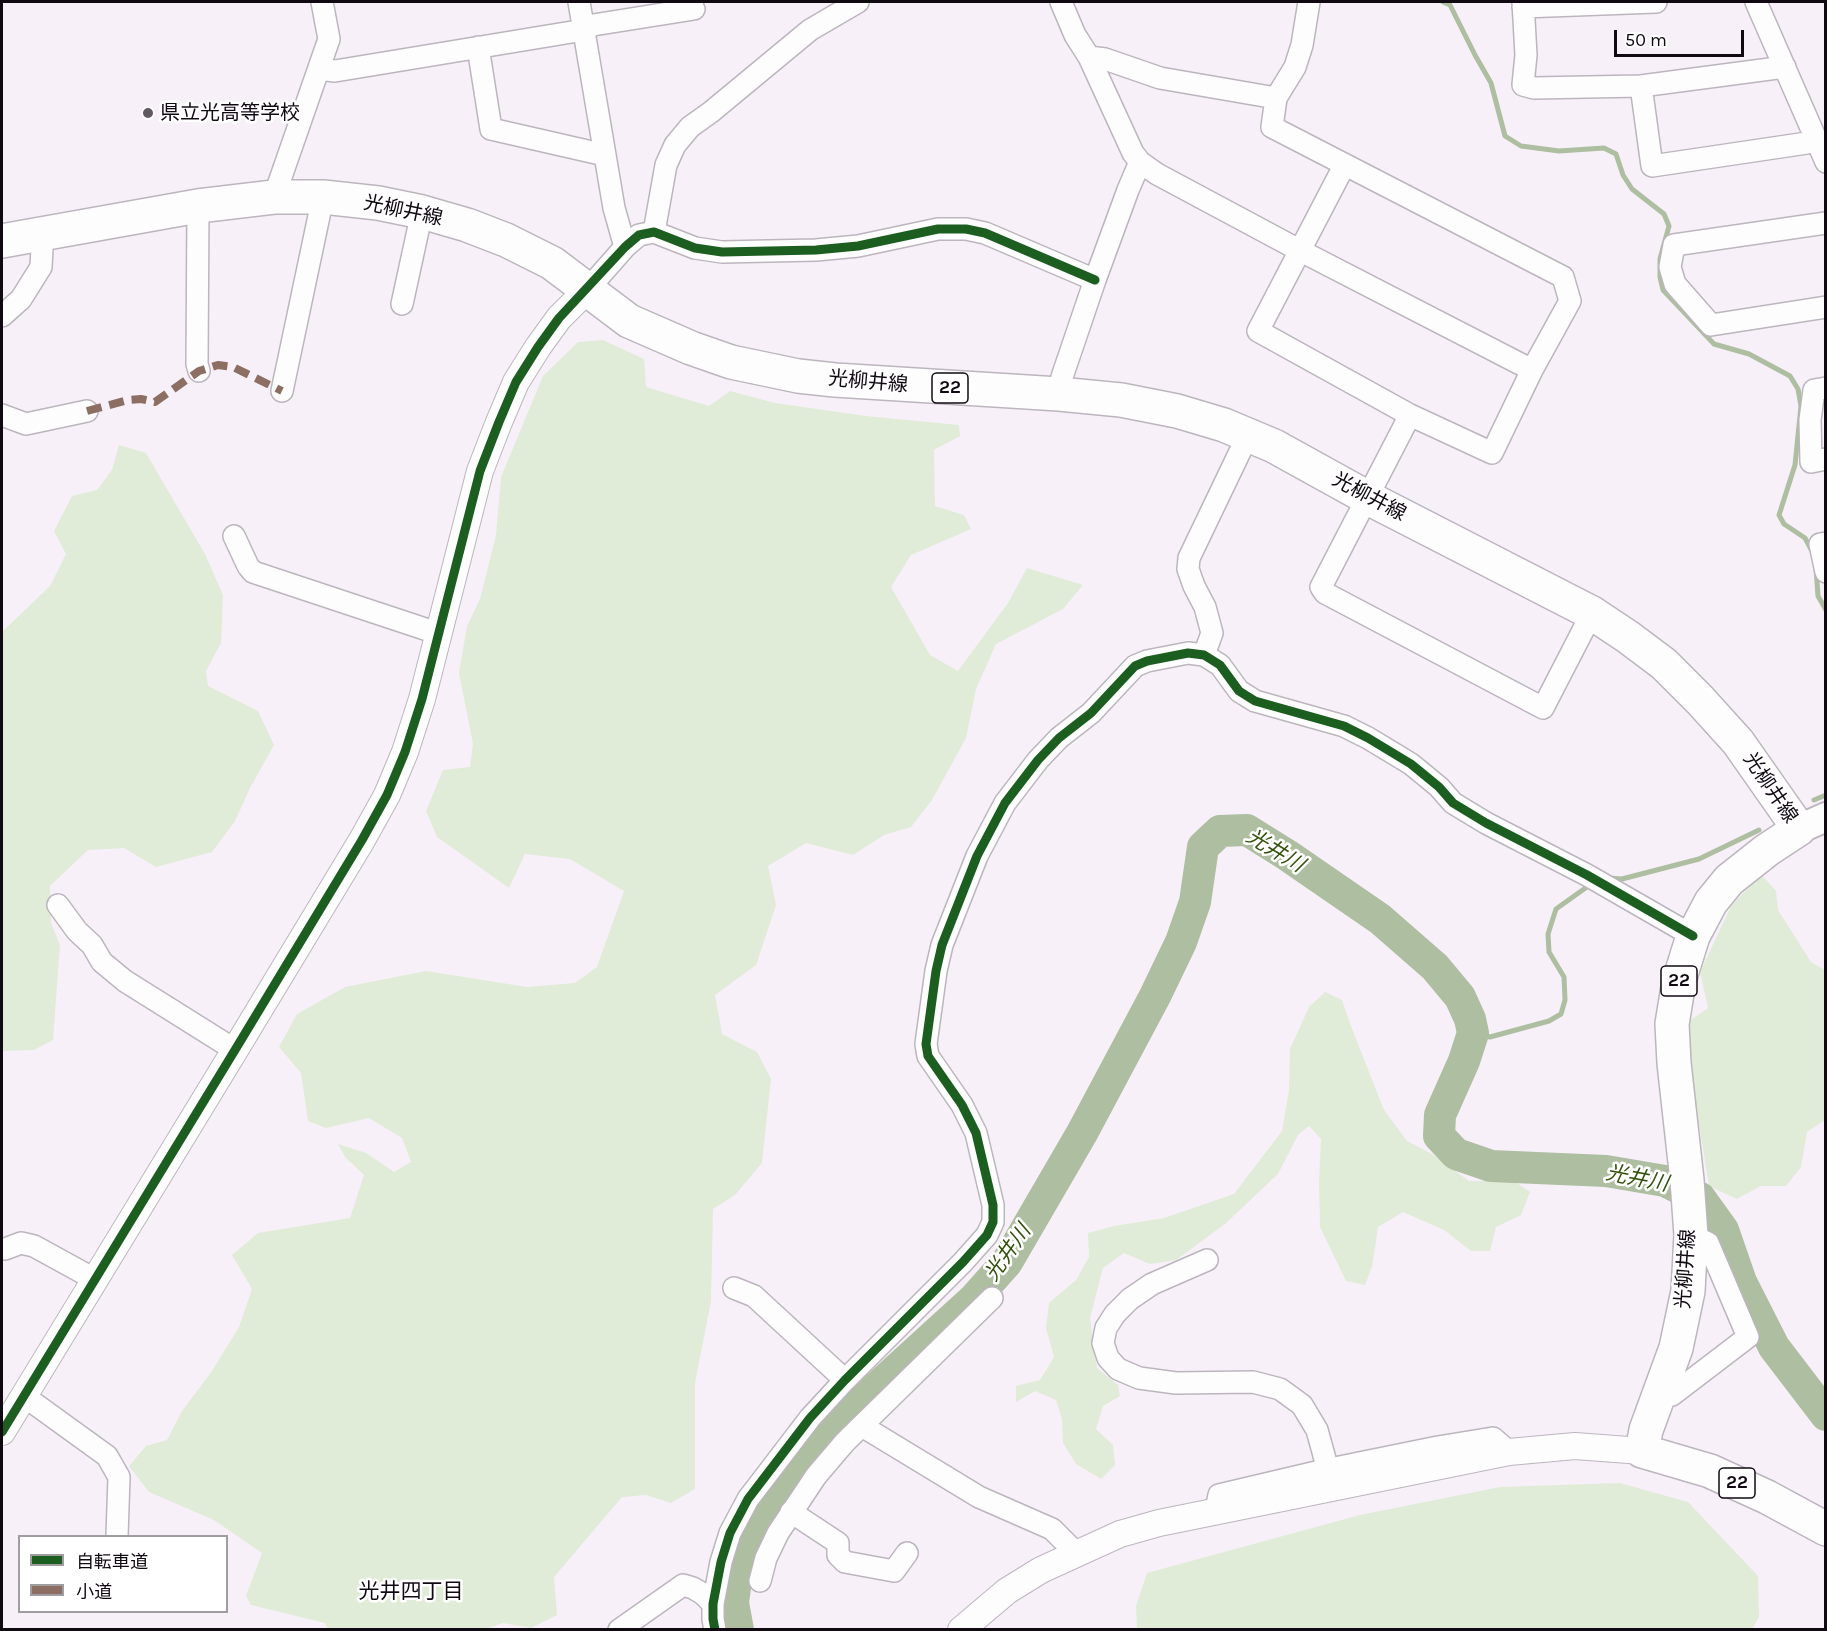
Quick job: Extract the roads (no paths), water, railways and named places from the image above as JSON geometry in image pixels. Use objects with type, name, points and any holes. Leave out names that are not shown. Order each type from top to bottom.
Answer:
[{"type":"main road","name":"光柳井線","points":[[2,241],[198,206],[274,197],[324,197],[378,203],[422,212],[467,225],[506,240],[552,263],[629,321],[691,348],[731,362],[798,376],[835,380],[1121,400],[1177,411],[1224,425],[1274,446],[1368,498],[1592,613],[1628,637],[1664,664],[1700,700],[1812,823],[1767,850],[1729,880],[1711,902],[1693,936],[1679,981],[1672,1024],[1691,1235],[1688,1291],[1676,1348],[1646,1430],[1642,1451]]},
{"type":"main road","name":"22","points":[[1642,1451],[1710,1472],[1767,1497],[1826,1529]]},
{"type":"street","points":[[274,197],[329,39],[322,2]]},
{"type":"street","points":[[579,2],[614,208],[625,247]]},
{"type":"street","points":[[810,30],[826,2]]},
{"type":"street","points":[[654,232],[666,165],[675,145],[690,127],[810,30],[858,2]]},
{"type":"street","points":[[1061,2],[1133,153],[1140,162],[1157,174],[1299,250],[1532,370]]},
{"type":"street","points":[[1309,2],[1302,45],[1295,67],[1276,98],[1272,128],[1563,277],[1569,301],[1532,370],[1492,453],[1410,415],[1258,332],[1344,166]]},
{"type":"street","points":[[1656,2],[1523,4],[1526,55],[1523,85],[1534,88],[1641,86],[1785,67]]},
{"type":"street","points":[[1756,2],[1826,162]]},
{"type":"street","points":[[319,69],[335,71],[584,30],[593,25],[694,9]]},
{"type":"street","points":[[478,47],[491,129],[596,153],[604,150]]},
{"type":"street","points":[[1089,57],[1105,59],[1160,78],[1276,98]]},
{"type":"street","points":[[1641,86],[1652,166],[1815,140]]},
{"type":"street","points":[[1059,394],[1062,377],[1095,280],[1140,162]]},
{"type":"street","points":[[282,391],[324,197]]},
{"type":"street","points":[[198,206],[197,364],[199,371]]},
{"type":"street","points":[[402,304],[422,212]]},
{"type":"street","points":[[1826,223],[1674,245],[1670,267],[1675,284],[1711,325],[1826,307]]},
{"type":"street","points":[[2,1432],[362,840],[387,795],[408,741],[440,634],[480,471],[516,382],[559,318],[625,247],[639,235],[654,232],[696,248],[722,252],[816,250],[858,246],[938,230],[966,229],[985,233],[1095,280]]},
{"type":"street","points":[[2,316],[21,299],[41,267],[42,248],[39,234]]},
{"type":"street","points":[[1826,388],[1814,390],[1810,420],[1811,462],[1826,459]]},
{"type":"street","points":[[2,416],[26,424],[87,411]]},
{"type":"street","points":[[1410,415],[1321,587],[1325,593],[1543,708],[1592,613]]},
{"type":"street","points":[[1204,655],[1212,633],[1205,607],[1188,569],[1189,558],[1248,435]]},
{"type":"street","points":[[234,536],[253,572],[440,634]]},
{"type":"street","points":[[1826,543],[1820,544],[1826,572]]},
{"type":"street","points":[[715,1629],[713,1604],[721,1562],[730,1533],[748,1498],[810,1418],[963,1262],[987,1235],[993,1222],[993,1205],[976,1133],[962,1105],[928,1056],[926,1044],[942,945],[977,856],[1005,803],[1028,770],[1059,738],[1091,713],[1135,666],[1147,661],[1188,653],[1204,655],[1220,665],[1239,691],[1255,701],[1344,726],[1368,738],[1411,764],[1453,803],[1486,824],[1594,880],[1693,936]]},
{"type":"street","points":[[58,905],[77,931],[92,945],[102,962],[125,981],[235,1050]]},
{"type":"street","points":[[1659,1396],[1672,1395],[1748,1337],[1708,1243],[1691,1235]]},
{"type":"street","points":[[5,1249],[21,1243],[34,1246],[96,1280]]},
{"type":"street","points":[[1207,1260],[1152,1284],[1130,1299],[1114,1314],[1106,1328],[1103,1343],[1108,1358],[1118,1369],[1139,1378],[1176,1383],[1253,1382],[1280,1389],[1302,1405],[1317,1430],[1325,1459],[1325,1470]]},
{"type":"street","points":[[734,1288],[754,1296],[845,1380]]},
{"type":"street","points":[[760,1581],[766,1558],[791,1512],[823,1468],[845,1442],[992,1298]]},
{"type":"street","points":[[24,1396],[107,1455],[119,1477],[117,1535]]},
{"type":"street","points":[[862,1426],[979,1497],[1052,1529],[1076,1553]]},
{"type":"street","points":[[1216,1510],[1219,1495],[1325,1470],[1493,1438],[1509,1452]]},
{"type":"street","points":[[961,1629],[1007,1591],[1041,1570],[1120,1534],[1216,1510],[1509,1452],[1575,1446],[1642,1451]]},
{"type":"street","points":[[791,1512],[838,1543],[838,1555],[845,1562],[894,1571],[906,1553]]},
{"type":"street","points":[[620,1629],[683,1585],[703,1594],[713,1604]]},
{"type":"waterway","points":[[1443,2],[1450,5],[1491,83],[1505,136],[1521,146],[1559,151],[1604,148],[1616,154],[1623,175],[1632,189],[1664,214],[1669,226],[1660,259],[1663,290],[1714,344],[1749,354],[1790,376],[1798,389],[1801,406],[1795,465],[1779,515],[1784,524],[1805,538],[1813,553]]},
{"type":"waterway","points":[[1816,568],[1818,596],[1826,610]]},
{"type":"waterway","points":[[1814,800],[1826,795]]},
{"type":"waterway","name":"光井川","points":[[738,1630],[733,1603],[738,1564],[748,1535],[829,1431],[975,1298],[1007,1262],[1082,1133],[1155,996],[1181,942],[1195,902],[1203,847],[1220,831],[1247,830],[1380,919],[1435,967],[1460,997],[1470,1019],[1473,1033],[1464,1061],[1440,1115],[1439,1136],[1456,1154],[1491,1166],[1606,1171],[1665,1181],[1700,1198],[1723,1230],[1741,1282],[1774,1347],[1826,1415]]},
{"type":"waterway","points":[[1608,878],[1622,879],[1699,859],[1759,830]]},
{"type":"waterway","points":[[1473,1033],[1490,1037],[1549,1021],[1561,1014],[1565,1000],[1564,977],[1549,952],[1548,934],[1556,909],[1591,884]]},
{"type":"place","name":"県立光高等学校","points":[[148,113]]},
{"type":"district","name":"光井四丁目","points":[[411,1592]]}]
